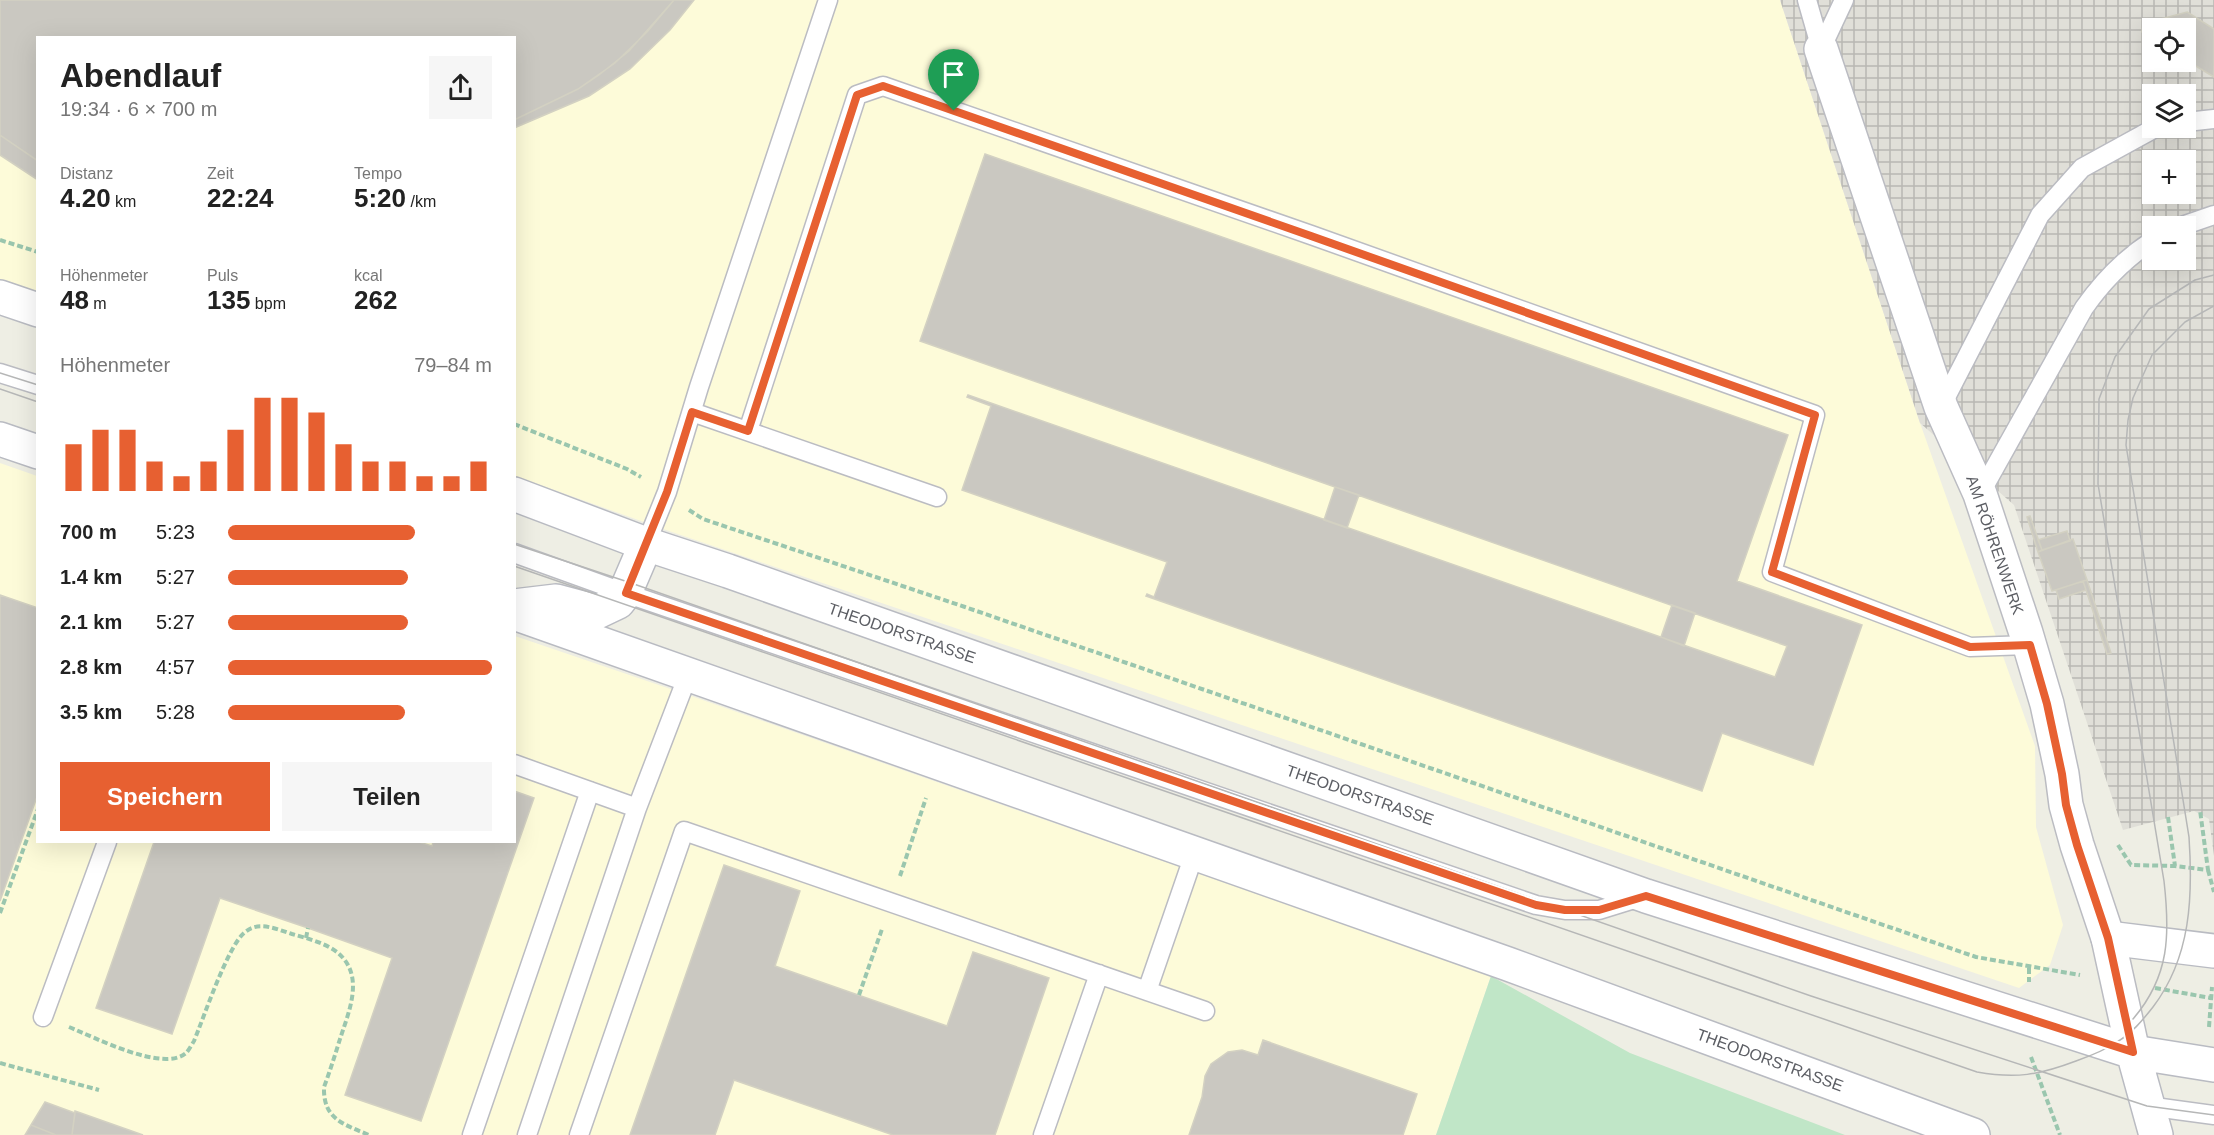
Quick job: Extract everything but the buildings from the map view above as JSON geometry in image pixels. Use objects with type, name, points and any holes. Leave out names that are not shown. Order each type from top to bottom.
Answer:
[{"type":"main road","name":"AM RÖHRENWERK","points":[[1821,49],[1941,407],[1980,494],[2030,645],[2047,704],[2071,825],[2108,938],[2133,1052],[2152,1120]]},
{"type":"main road","points":[[0,297],[36,309]]},
{"type":"main road","points":[[0,440],[36,451]]},
{"type":"main road","name":"THEODORSTRASSE","points":[[516,495],[646,544],[1646,896],[2133,1052],[2214,1065]]},
{"type":"main road","points":[[516,606],[556,601],[597,612],[618,602],[626,593],[646,544]]},
{"type":"main road","name":"THEODORSTRASSE","points":[[516,614],[1195,852],[1973,1135]]},
{"type":"main road","points":[[2108,938],[2214,951]]},
{"type":"lane","points":[[646,544],[667,492],[828,0]]},
{"type":"lane","points":[[1808,0],[1821,49]]},
{"type":"lane","points":[[1821,49],[1844,0]]},
{"type":"lane","points":[[748,431],[857,95],[883,86],[1300,231],[1815,415],[1772,572],[1970,647],[2030,645]]},
{"type":"lane","points":[[2196,121],[2214,119]]},
{"type":"lane","points":[[1941,407],[2040,215],[2082,168],[2142,135]]},
{"type":"lane","points":[[2196,221],[2214,215]]},
{"type":"lane","points":[[1980,494],[2084,308],[2103,281],[2142,248]]},
{"type":"lane","points":[[0,373],[36,384]]},
{"type":"lane","points":[[692,412],[937,498]]},
{"type":"lane","points":[[516,554],[1536,905],[1565,910],[1599,910],[1646,896]]},
{"type":"lane","points":[[527,1135],[637,808],[688,675]]},
{"type":"lane","points":[[516,765],[637,808]]},
{"type":"lane","points":[[472,1135],[590,791]]},
{"type":"lane","points":[[579,1135],[684,831],[1205,1011]]},
{"type":"lane","points":[[43,1017],[107,843]]},
{"type":"lane","points":[[1147,991],[1195,852]]},
{"type":"lane","points":[[1043,1135],[1099,974]]},
{"type":"lane","points":[[2152,1120],[2214,1115]]},
{"type":"path","points":[[0,240],[36,251]]},
{"type":"path","points":[[516,425],[627,469],[667,492],[703,519],[965,607],[1652,847],[1976,957],[2065,973]]},
{"type":"path","points":[[2200,810],[2208,870],[2214,892]]},
{"type":"path","points":[[0,913],[36,814]]},
{"type":"path","points":[[2168,817],[2175,866]]},
{"type":"path","points":[[2116,842],[2131,865],[2175,866],[2208,870]]},
{"type":"path","points":[[43,1017],[142,1056],[158,1059],[174,1058],[186,1053],[194,1041],[233,947],[245,932],[260,925],[306,938],[336,951],[350,969],[353,981],[352,1001],[324,1087],[324,1097],[326,1107],[332,1116],[369,1135]]},
{"type":"path","points":[[306,938],[308,928]]},
{"type":"path","points":[[2178,991],[2211,998],[2208,1025],[2211,1031]]},
{"type":"path","points":[[2031,1060],[2060,1135]]},
{"type":"path","points":[[0,1063],[99,1090]]},
{"type":"shaded area","points":[[0,0],[1780,0],[1920,423],[2035,746],[2036,827],[2063,925],[2050,965],[2019,988],[669,531],[516,476],[516,36],[36,36],[36,309],[0,296]]},
{"type":"shaded area","points":[[1780,0],[2214,0],[2214,856],[2209,819],[2194,811],[2123,830],[2014,505],[1920,423]]},
{"type":"shaded area","points":[[0,463],[36,476],[36,843],[516,843],[516,636],[1491,976],[1436,1135],[0,1135]]},
{"type":"green space","points":[[1491,976],[1630,1053],[1845,1135],[1436,1135]]},
{"type":"tram line","points":[[2133,1019],[2145,1003],[2161,970],[2167,937],[2166,900],[2098,484],[2099,399],[2115,357],[2149,309],[2195,280],[2214,275]]},
{"type":"tram line","points":[[516,567],[1977,1072],[2004,1075],[2027,1074],[2050,1070],[2092,1055],[2127,1035],[2149,1012],[2166,988],[2182,947],[2189,904],[2189,837],[2126,445],[2133,398],[2152,355],[2185,322],[2214,306]]},
{"type":"tram line","points":[[0,373],[36,384]]},
{"type":"tram line","points":[[0,389],[36,401]]},
{"type":"tram line","points":[[516,545],[1811,996],[2147,1106],[2214,1115]]},
{"type":"route","points":[[883,86],[954,111],[1815,415],[1772,572],[1970,647],[2030,645],[2047,704],[2062,774],[2066,805],[2108,938],[2133,1052],[1646,896],[1599,910],[1565,910],[1536,905],[626,593],[667,492],[692,412],[748,431],[857,95],[883,86]]}]
